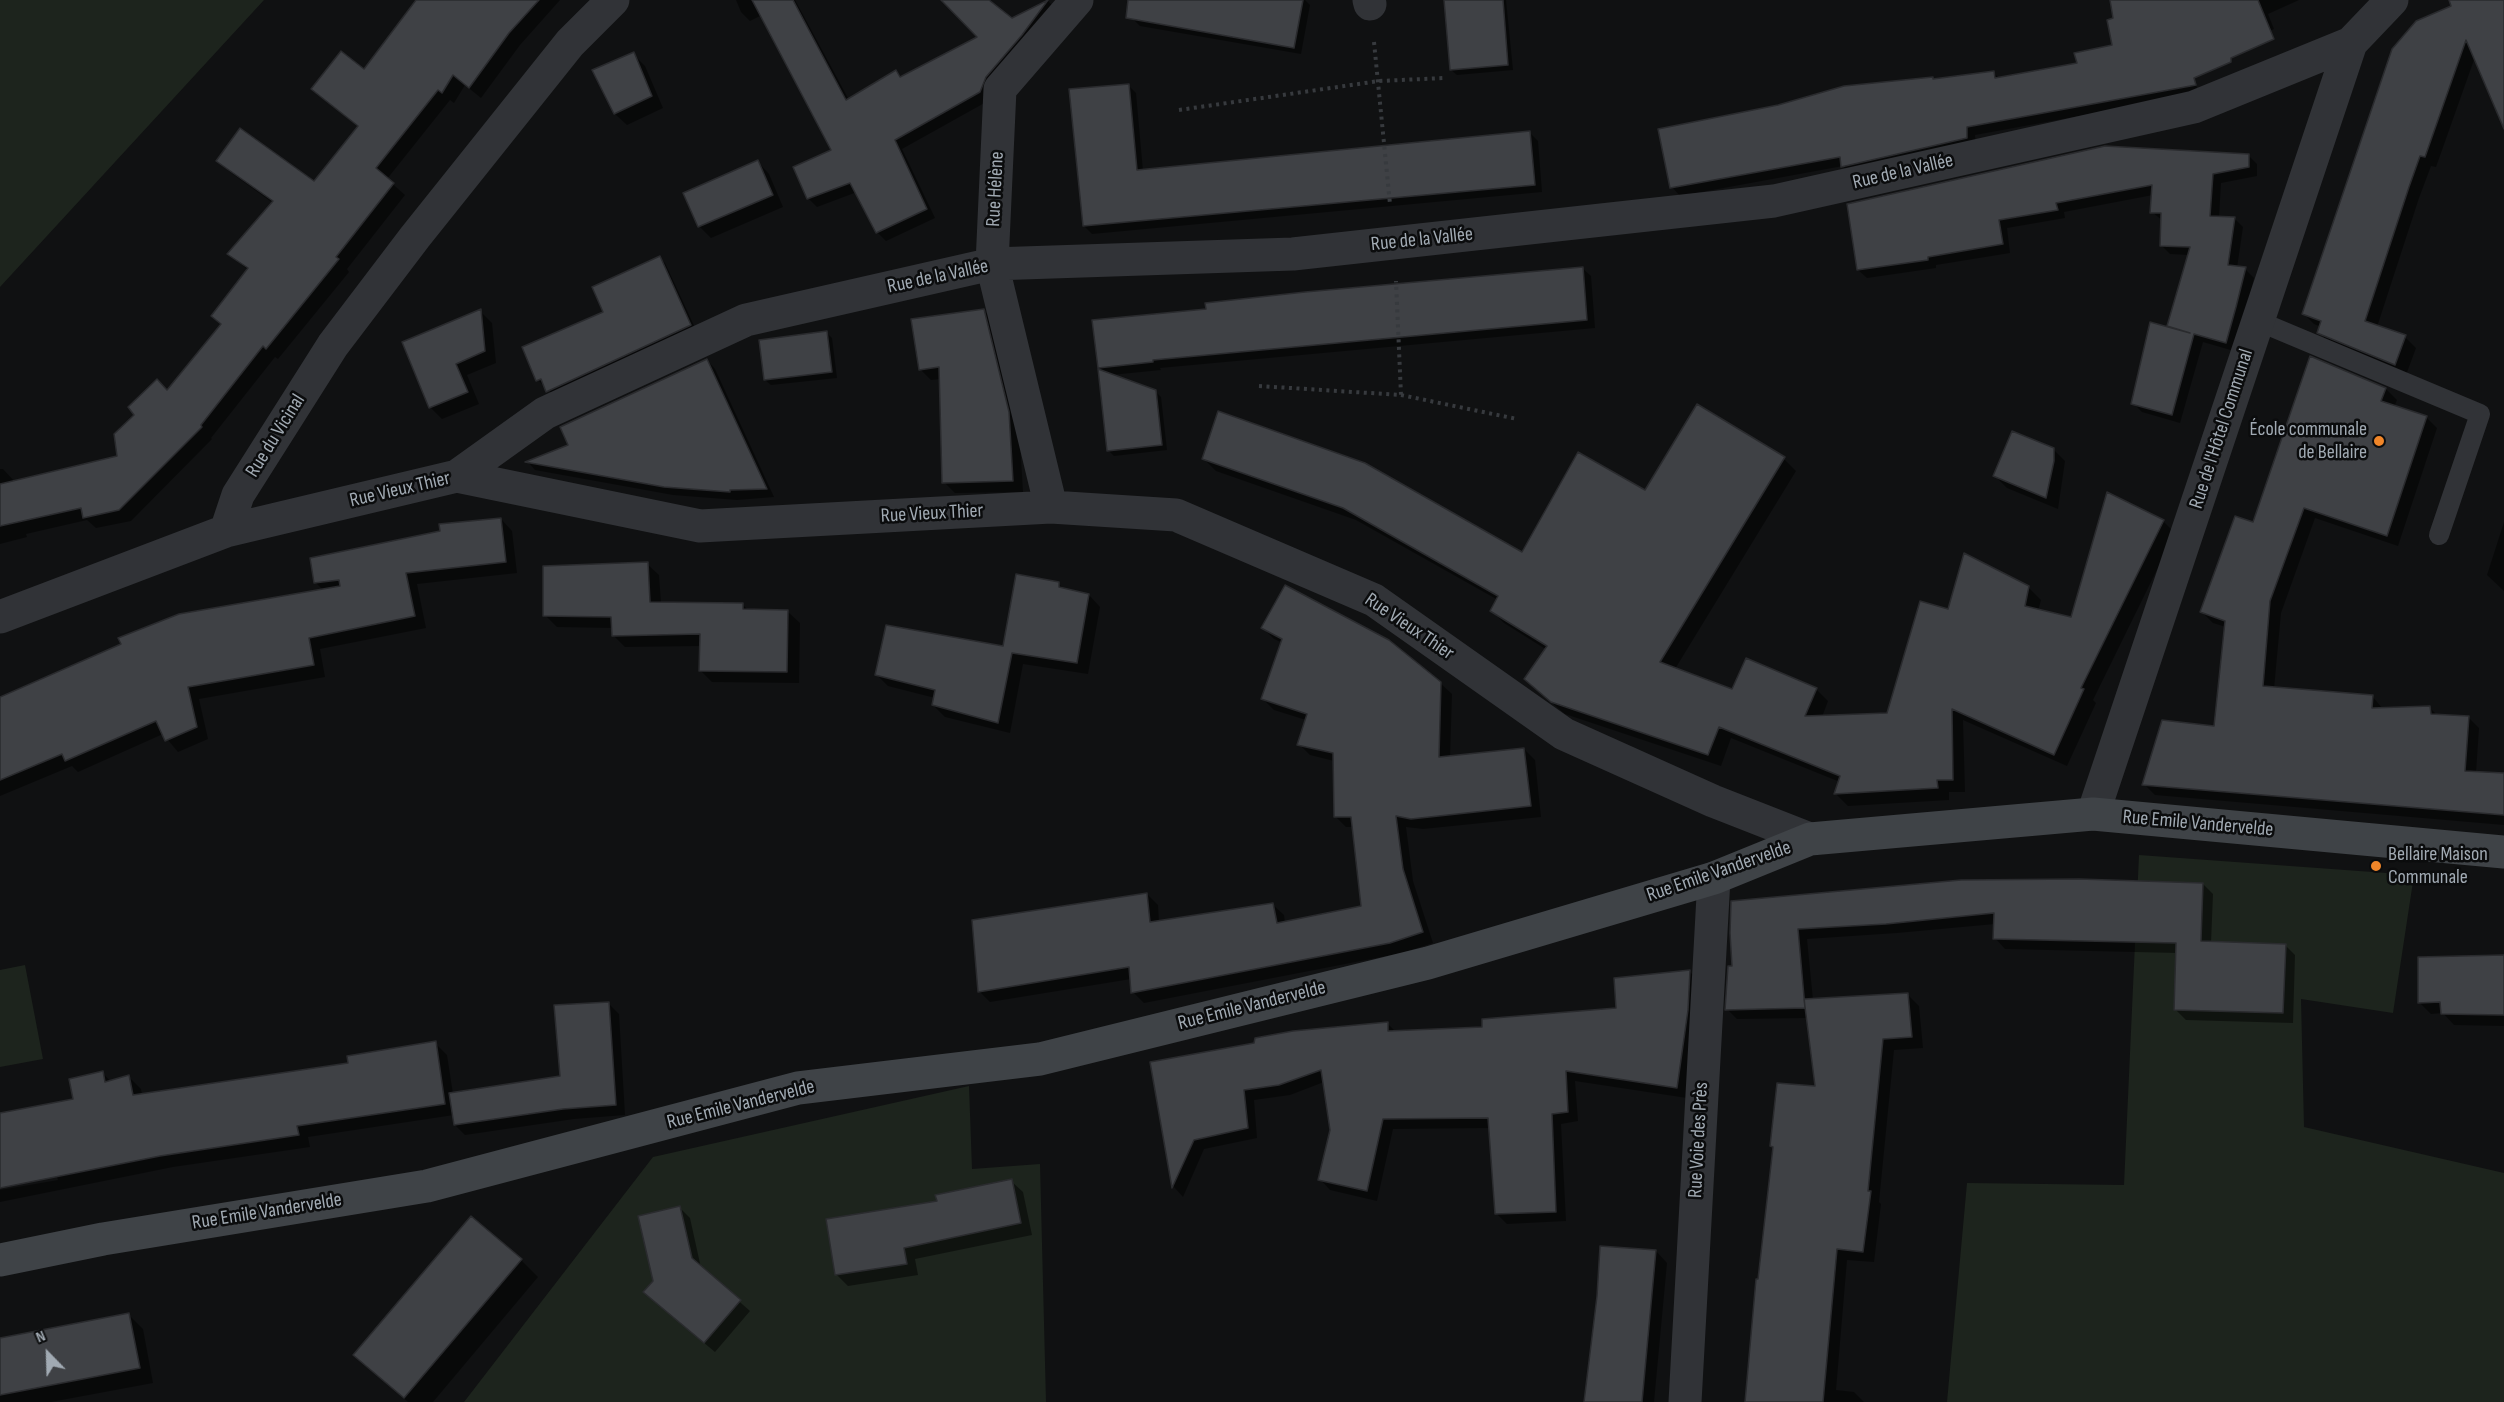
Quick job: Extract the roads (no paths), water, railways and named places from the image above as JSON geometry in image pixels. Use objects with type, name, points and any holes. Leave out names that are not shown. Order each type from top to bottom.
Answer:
[{"type":"street","name":"Rue du Vicinal","points":[[226,531],[238,495],[333,345],[570,43],[613,0]]},
{"type":"street","name":"Rue Hélène","points":[[1051,507],[992,264],[1000,89],[1077,0]]},
{"type":"street","name":"Rue de la Vallée","points":[[456,476],[545,413],[746,320],[992,264],[1293,254],[1774,201],[2194,107],[2351,43],[2392,0]]},
{"type":"street","name":"Rue de l'Hôtel Communal","points":[[2094,814],[2351,43]]},
{"type":"street","name":"Rue Vieux Thier","points":[[0,617],[226,531],[456,476],[700,526],[1051,507],[1176,514],[1374,600],[1564,735],[1713,801],[1810,839]]},
{"type":"street","name":"Rue Emile Vandervelde","points":[[0,1260],[103,1239],[427,1186],[798,1088],[1040,1059],[1428,963],[1714,878],[1810,839],[2094,814],[2504,852]]},
{"type":"street","name":"Rue Voie des Près","points":[[1685,1402],[1714,878]]},
{"type":"lane","points":[[2258,321],[2480,414],[2439,535]]},
{"type":"place","name":"École communale de Bellaire","points":[[2379,441]]},
{"type":"place","name":"Bellaire Maison Communale","points":[[2376,866]]}]
